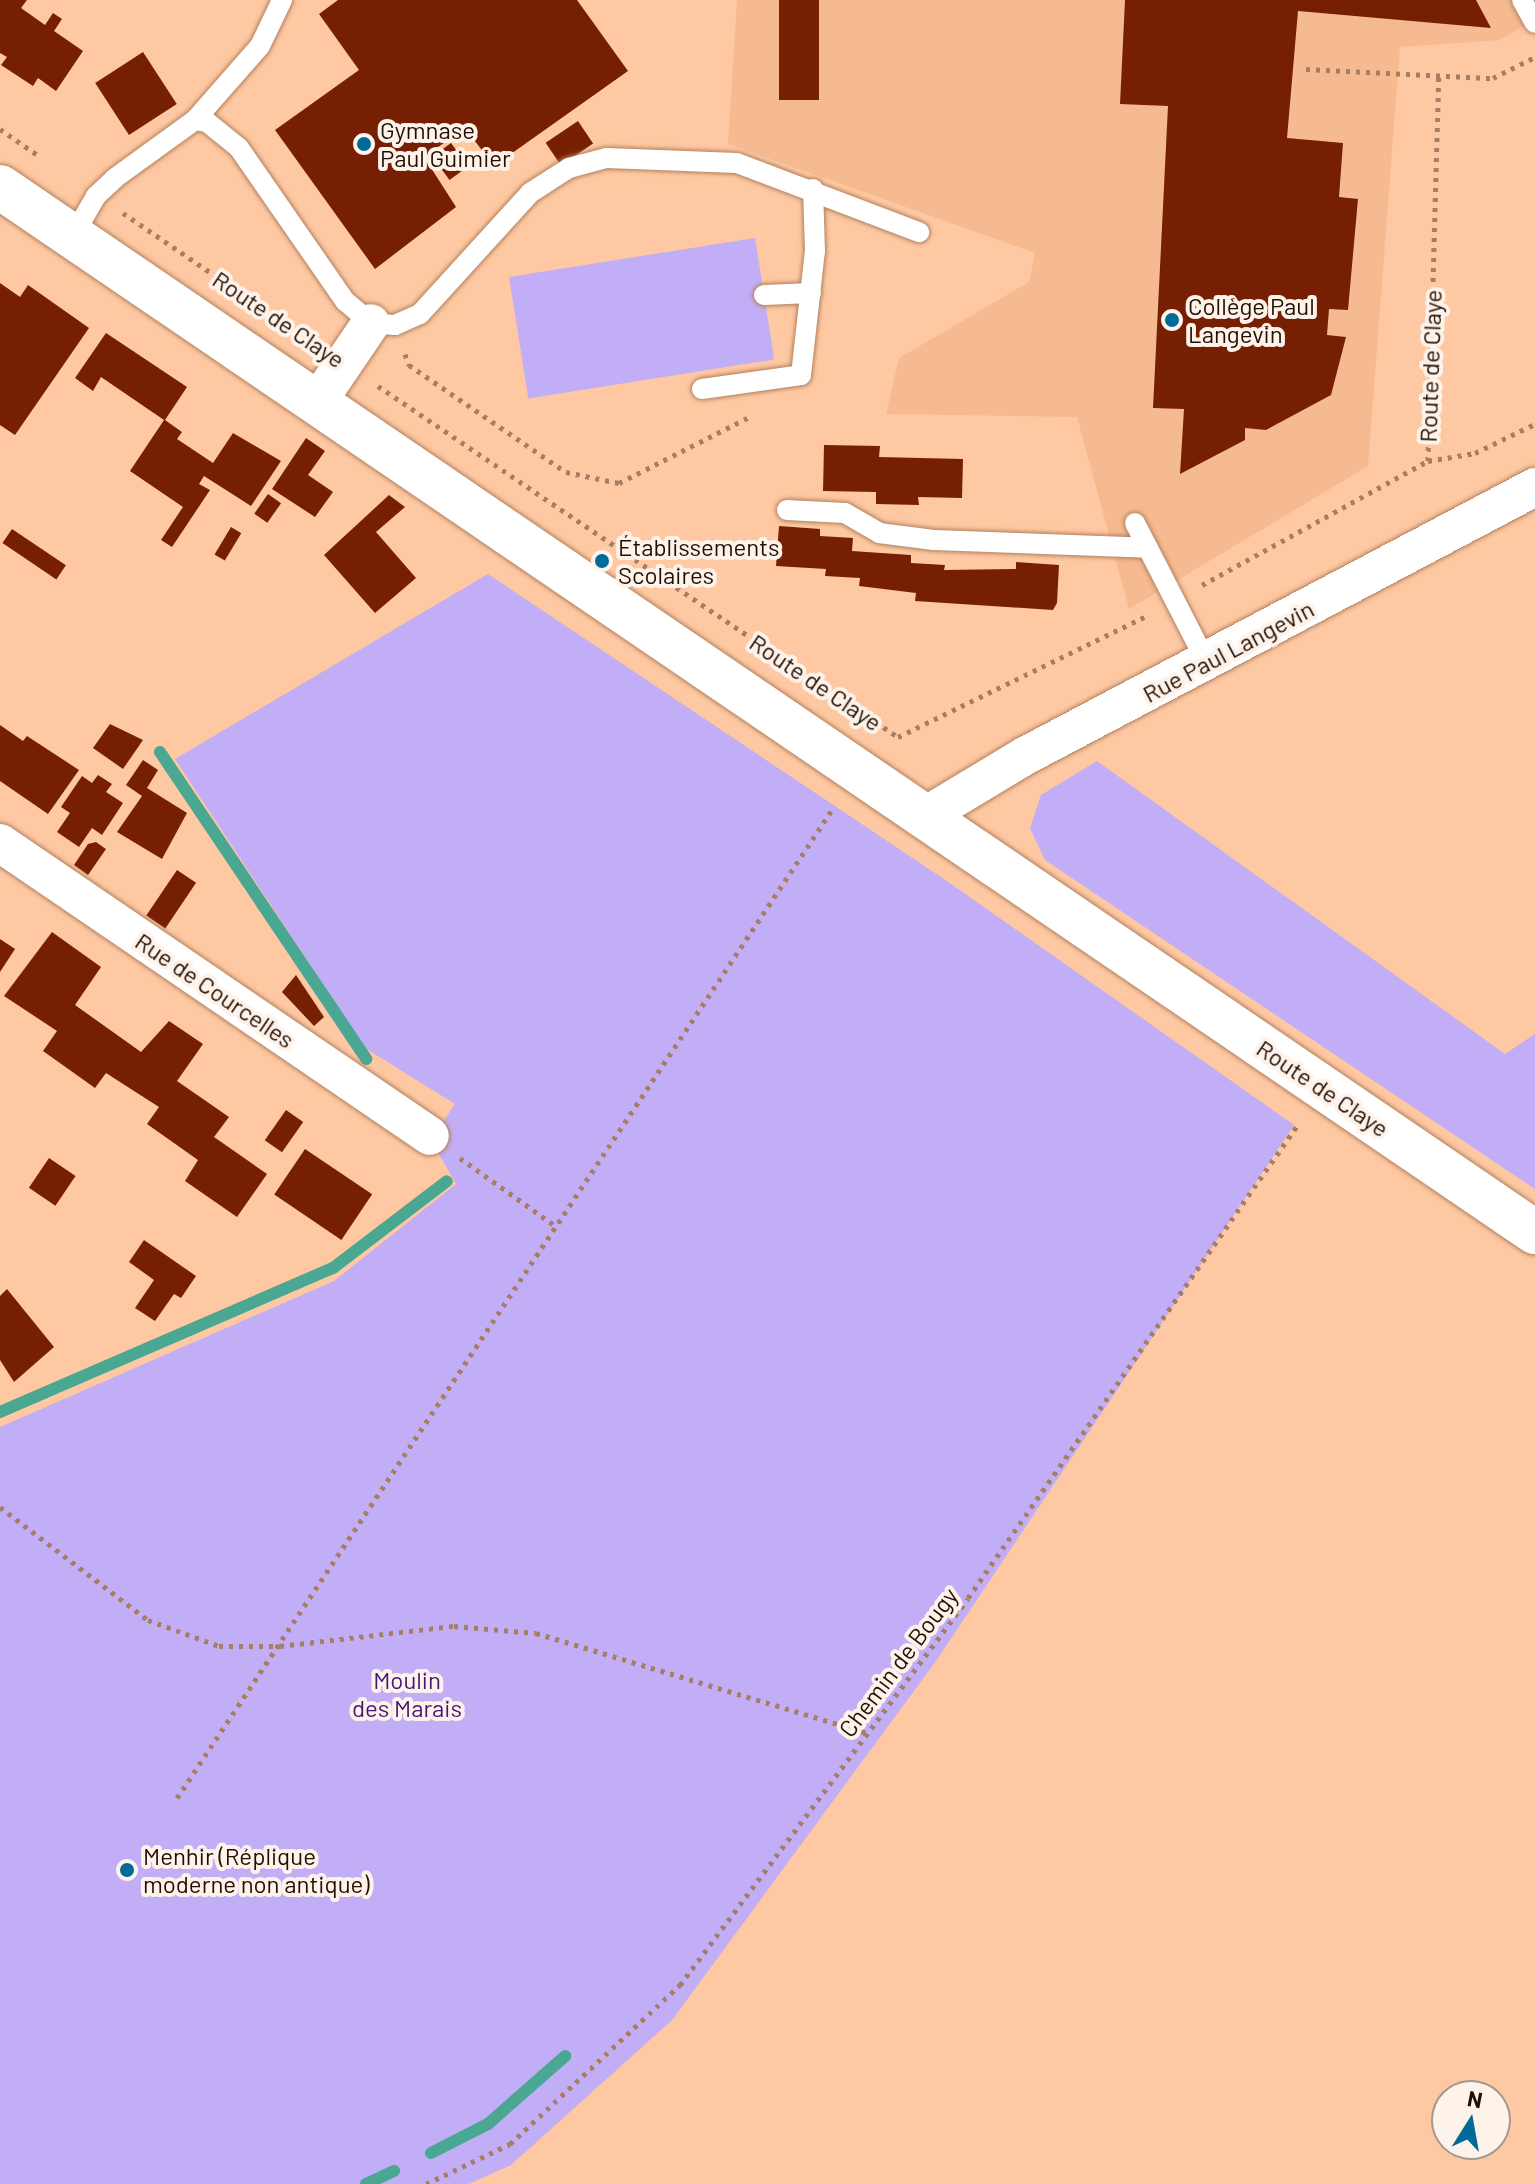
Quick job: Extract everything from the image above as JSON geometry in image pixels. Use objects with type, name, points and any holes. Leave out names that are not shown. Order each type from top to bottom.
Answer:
[{"type":"main road","name":"Route de Claye","points":[[0,187],[74,234],[922,818],[1535,1232]]},
{"type":"street","points":[[318,401],[344,363],[383,324]]},
{"type":"street","name":"Rue Paul Langevin","points":[[922,818],[1023,757],[1207,663],[1535,487]]},
{"type":"street","name":"Rue de Courcelles","points":[[0,843],[430,1136]]},
{"type":"lane","points":[[74,234],[96,196],[195,120],[260,46],[282,0]]},
{"type":"lane","points":[[1522,0],[1535,23]]},
{"type":"lane","points":[[195,120],[207,122],[239,148],[345,301],[383,324],[420,314],[530,193],[569,168],[607,158],[737,163],[813,189],[919,232]]},
{"type":"lane","points":[[702,389],[801,375],[811,293],[813,189]]},
{"type":"lane","points":[[764,295],[811,293]]},
{"type":"lane","points":[[787,510],[845,513],[879,533],[934,540],[1148,548]]},
{"type":"lane","points":[[1135,523],[1207,663]]},
{"type":"path","points":[[1306,69],[1493,78],[1535,57]]},
{"type":"path","name":"Route de Claye","points":[[0,129],[898,737],[1176,600],[1428,461],[1439,76]]},
{"type":"path","points":[[383,324],[409,365],[566,472],[619,483],[784,398],[801,375]]},
{"type":"path","points":[[1428,461],[1475,453],[1535,424]]},
{"type":"path","points":[[177,1798],[835,806]]},
{"type":"path","name":"Chemin de Bougy","points":[[426,2184],[510,2144],[680,1985],[968,1598],[1322,1087]]},
{"type":"path","points":[[430,1136],[557,1227]]},
{"type":"path","points":[[0,1507],[148,1620],[219,1646],[280,1646],[454,1626],[536,1633],[868,1733]]},
{"type":"shaded area","name":"Collège Paul Langevin","points":[[737,0],[1535,0],[1535,19],[1500,40],[1400,47],[1368,466],[1129,609],[1077,417],[886,414],[899,358],[1029,282],[1035,253],[728,144]]},
{"type":"green space","points":[[755,238],[774,359],[528,398],[509,277]]},
{"type":"green space","name":"Moulin des Marais","points":[[488,574],[944,879],[1294,1125],[936,1661],[672,2020],[511,2165],[469,2184],[0,2184],[0,1427],[334,1281],[456,1184],[431,1140],[455,1104],[365,1048],[175,759]]},
{"type":"green space","points":[[1097,761],[1505,1054],[1535,1034],[1535,1189],[1045,860],[1030,828],[1041,795]]},
{"type":"building","points":[[0,0],[27,0],[21,8],[45,25],[53,13],[62,19],[54,31],[83,51],[56,91],[38,78],[33,86],[1,65],[7,57],[0,53]]},
{"type":"building","name":"Gymnase Paul Guimier","points":[[338,0],[577,0],[628,71],[494,166],[465,128],[424,157],[456,207],[375,269],[275,130],[359,70],[319,14]]},
{"type":"building","points":[[779,0],[819,0],[819,100],[779,100]]},
{"type":"building","points":[[1125,0],[1476,0],[1491,28],[1298,11],[1287,138],[1343,143],[1339,197],[1358,199],[1348,310],[1329,309],[1327,335],[1346,337],[1331,395],[1266,430],[1245,428],[1245,440],[1180,474],[1184,409],[1153,408],[1168,106],[1120,104]]},
{"type":"building","points":[[143,52],[177,104],[129,135],[95,83]]},
{"type":"building","points":[[578,121],[593,143],[561,165],[546,143]]},
{"type":"building","points":[[451,143],[468,166],[449,180],[432,157]]},
{"type":"building","points":[[0,283],[20,297],[28,285],[89,328],[15,435],[0,425]]},
{"type":"building","points":[[106,333],[187,387],[165,420],[182,432],[177,439],[213,463],[233,433],[281,461],[251,506],[204,476],[199,484],[210,490],[172,547],[161,540],[183,507],[130,471],[164,420],[101,377],[93,391],[75,378]]},
{"type":"building","points":[[306,438],[325,451],[308,475],[333,492],[315,517],[272,489]]},
{"type":"building","points":[[824,445],[880,446],[879,457],[963,459],[962,498],[918,497],[919,505],[876,504],[876,492],[823,491]]},
{"type":"building","points":[[268,494],[281,503],[267,523],[254,514]]},
{"type":"building","points":[[389,495],[405,507],[376,532],[416,578],[375,613],[324,555]]},
{"type":"building","points":[[779,526],[820,529],[820,536],[853,538],[852,551],[911,555],[911,563],[945,565],[944,570],[1016,569],[1016,562],[1059,565],[1057,603],[1053,610],[915,601],[916,593],[859,586],[860,578],[825,576],[826,569],[776,566]]},
{"type":"building","points":[[231,527],[241,533],[225,561],[215,554]]},
{"type":"building","points":[[12,529],[66,565],[56,579],[2,543]]},
{"type":"building","points":[[110,724],[143,740],[123,769],[93,748]]},
{"type":"building","points":[[0,725],[23,741],[27,736],[79,770],[48,814],[0,781]]},
{"type":"building","points":[[143,760],[158,770],[147,788],[187,813],[162,859],[117,832],[142,796],[126,785]]},
{"type":"building","points":[[98,775],[112,784],[106,792],[123,803],[102,835],[92,828],[79,847],[57,832],[70,813],[61,807],[82,776],[92,783]]},
{"type":"building","points":[[96,842],[106,849],[88,875],[74,865],[88,844]]},
{"type":"building","points":[[177,870],[196,883],[165,928],[146,916]]},
{"type":"building","points":[[52,932],[101,967],[75,1005],[141,1052],[169,1021],[203,1044],[177,1081],[229,1117],[214,1137],[267,1174],[237,1217],[185,1181],[198,1160],[147,1124],[159,1107],[106,1073],[95,1088],[43,1051],[57,1031],[4,996]]},
{"type":"building","points":[[0,939],[15,949],[0,972]]},
{"type":"building","points":[[296,975],[324,1017],[314,1026],[282,992]]},
{"type":"building","points":[[286,1110],[303,1122],[282,1152],[265,1140]]},
{"type":"building","points":[[305,1149],[372,1194],[341,1240],[274,1195]]},
{"type":"building","points":[[49,1158],[76,1176],[55,1206],[29,1188]]},
{"type":"building","points":[[144,1240],[196,1276],[181,1298],[174,1294],[155,1321],[135,1308],[154,1280],[129,1262]]},
{"type":"building","points":[[7,1289],[54,1347],[14,1382],[0,1360],[0,1296]]},
{"type":"waterway","points":[[160,752],[366,1059]]},
{"type":"waterway","points":[[0,1412],[333,1268],[447,1181]]},
{"type":"waterway","points":[[431,2153],[488,2124],[565,2056]]},
{"type":"waterway","points":[[366,2184],[394,2171]]},
{"type":"place","name":"Gymnase Paul Guimier","points":[[364,144]]},
{"type":"place","name":"Collège Paul Langevin","points":[[1172,320]]},
{"type":"place","name":"Établissements Scolaires","points":[[602,561]]},
{"type":"place","name":"Menhir (Réplique moderne non antique)","points":[[127,1870]]}]
